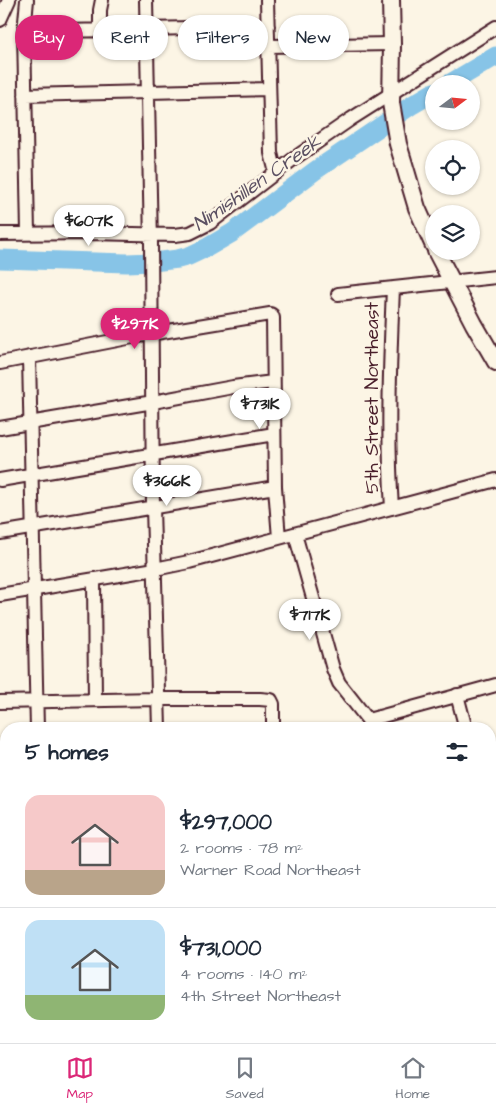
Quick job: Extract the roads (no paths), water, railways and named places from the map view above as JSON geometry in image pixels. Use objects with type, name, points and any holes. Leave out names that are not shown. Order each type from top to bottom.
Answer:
[{"type":"main road","points":[[391,0],[390,98],[398,144],[425,225]]},
{"type":"main road","points":[[441,260],[496,362]]},
{"type":"street","points":[[0,20],[9,0]]},
{"type":"street","points":[[26,15],[27,0]]},
{"type":"street","points":[[100,15],[102,0]]},
{"type":"street","points":[[146,0],[147,15]]},
{"type":"street","points":[[267,0],[268,15]]},
{"type":"street","points":[[0,234],[151,239],[190,233],[204,227],[229,210],[320,141],[390,98],[496,27]]},
{"type":"street","points":[[276,173],[271,153],[268,46],[392,44]]},
{"type":"street","points":[[24,60],[28,234]]},
{"type":"street","points":[[147,60],[159,722]]},
{"type":"street","points":[[25,95],[269,89]]},
{"type":"street","points":[[338,294],[496,277]]},
{"type":"street","name":"5th Street Northeast","points":[[392,508],[389,466],[389,394],[393,288]]},
{"type":"street","points":[[0,363],[152,334],[272,315],[275,487],[279,538]]},
{"type":"street","points":[[29,357],[37,722]]},
{"type":"street","points":[[0,428],[233,387],[273,382]]},
{"type":"street","points":[[0,480],[274,434]]},
{"type":"street","points":[[0,595],[189,562],[496,480]]},
{"type":"street","points":[[0,533],[275,487]]},
{"type":"street","points":[[295,534],[333,669],[344,690],[368,722]]},
{"type":"street","points":[[94,579],[95,700]]},
{"type":"street","points":[[376,722],[457,695],[496,685]]},
{"type":"street","points":[[457,695],[464,722]]},
{"type":"street","points":[[0,702],[260,699],[271,700],[273,704],[273,722]]},
{"type":"waterway","name":"Nimishillen Creek","points":[[464,75],[496,56]]},
{"type":"waterway","name":"Nimishillen Creek","points":[[0,259],[127,263],[153,262],[189,256],[232,233],[316,170],[425,97]]}]
